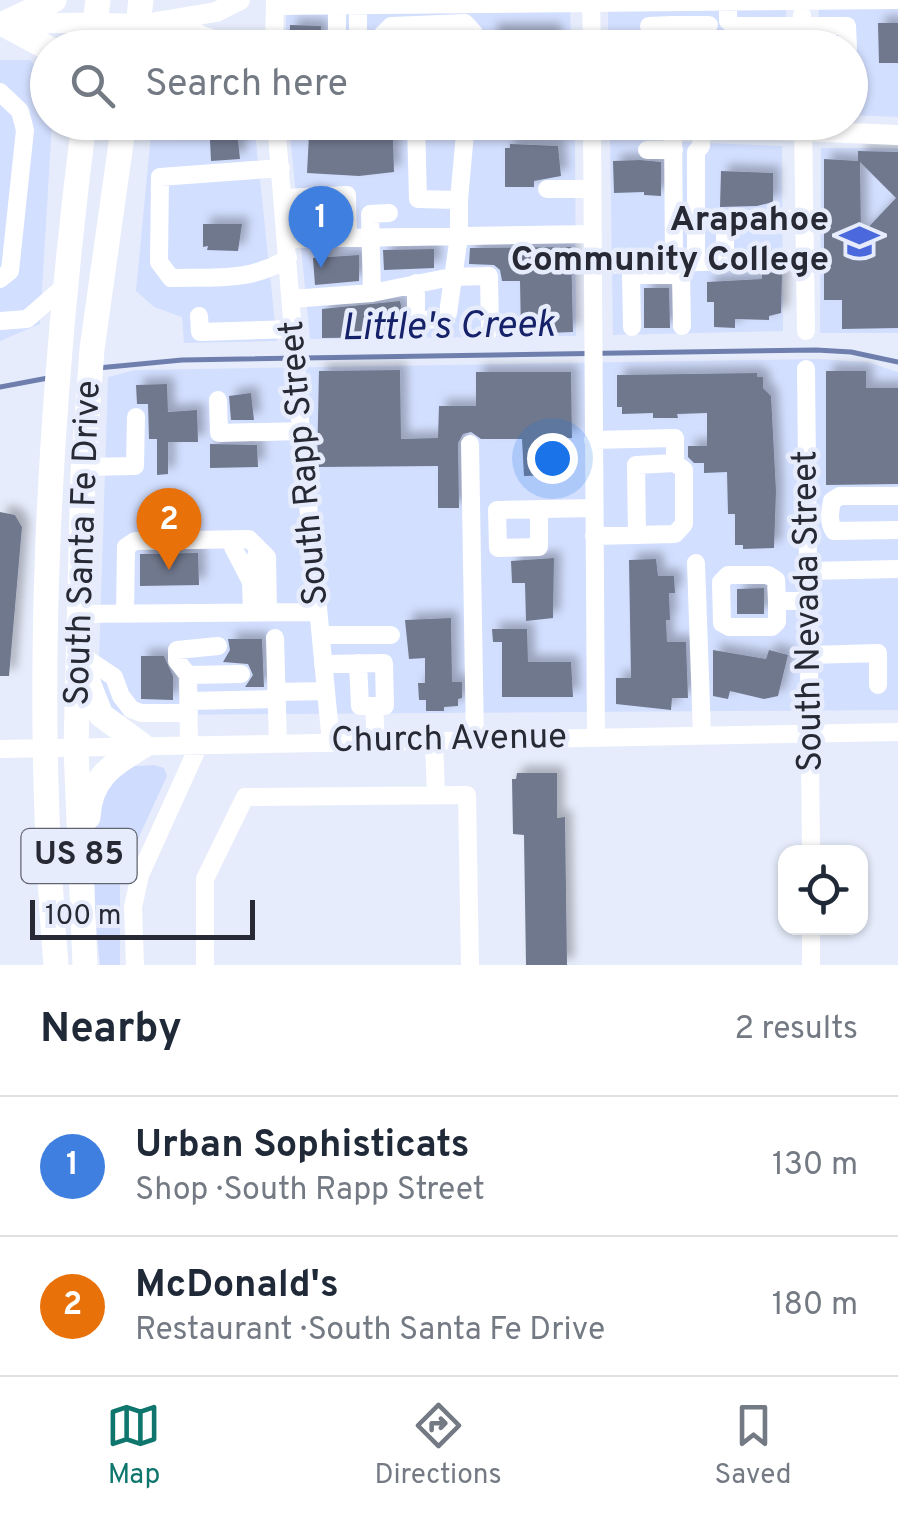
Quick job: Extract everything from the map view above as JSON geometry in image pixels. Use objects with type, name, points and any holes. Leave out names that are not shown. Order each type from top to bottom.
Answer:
[{"type":"highway","points":[[1,24],[54,0]]},
{"type":"highway","points":[[1,24],[30,39]]},
{"type":"highway","name":"South Santa Fe Drive","points":[[56,965],[47,748],[48,557],[60,356],[81,140]]},
{"type":"highway","name":"South Santa Fe Drive","points":[[85,965],[76,748],[83,466],[92,349],[121,140]]},
{"type":"highway","points":[[78,653],[101,715],[143,746],[102,772],[89,807],[96,965]]},
{"type":"main road","points":[[138,24],[216,12],[240,0]]},
{"type":"main road","points":[[1,24],[138,24],[168,30]]},
{"type":"main road","points":[[868,131],[898,135]]},
{"type":"street","points":[[802,0],[802,30]]},
{"type":"street","points":[[274,30],[275,3],[358,6],[898,0]]},
{"type":"street","points":[[591,2],[592,30]]},
{"type":"street","points":[[728,2],[728,21],[759,30]]},
{"type":"street","points":[[337,6],[337,30]]},
{"type":"street","points":[[358,6],[358,30]]},
{"type":"street","points":[[387,30],[391,26],[466,23],[472,30]]},
{"type":"street","points":[[672,25],[672,30]]},
{"type":"street","points":[[649,26],[709,25]]},
{"type":"street","points":[[0,92],[20,111],[24,130],[10,270],[0,279]]},
{"type":"street","name":"South Rapp Street","points":[[278,140],[300,431],[331,743]]},
{"type":"street","points":[[416,140],[418,200],[458,200]]},
{"type":"street","points":[[416,283],[416,316],[420,320],[444,320],[458,236],[464,140]]},
{"type":"street","points":[[592,140],[596,737]]},
{"type":"street","points":[[674,140],[674,262]]},
{"type":"street","points":[[696,262],[696,152],[701,140]]},
{"type":"street","points":[[803,140],[806,330]]},
{"type":"street","points":[[647,150],[674,150]]},
{"type":"street","points":[[280,168],[160,177],[159,262],[170,278],[248,276],[268,271],[287,248],[348,238],[591,234]]},
{"type":"street","points":[[548,190],[592,189]]},
{"type":"street","points":[[283,198],[347,196],[348,238]]},
{"type":"street","points":[[372,293],[370,214],[388,214]]},
{"type":"street","points":[[750,219],[804,219]]},
{"type":"street","points":[[725,232],[725,261]]},
{"type":"street","points":[[591,270],[674,262],[805,259]]},
{"type":"street","points":[[591,270],[681,275],[682,326]]},
{"type":"street","points":[[632,275],[632,327]]},
{"type":"street","points":[[291,299],[372,293],[451,276],[489,276],[490,330]]},
{"type":"street","points":[[0,321],[27,319],[66,285]]},
{"type":"street","points":[[199,316],[200,332],[294,338]]},
{"type":"street","name":"South Nevada Street","points":[[806,369],[811,845]]},
{"type":"street","points":[[218,400],[219,433],[300,431]]},
{"type":"street","points":[[83,466],[135,466],[136,417]]},
{"type":"street","points":[[593,440],[675,438],[675,464]]},
{"type":"street","points":[[470,444],[475,740]]},
{"type":"street","points":[[594,536],[637,535],[676,534],[684,524],[684,470],[675,464],[636,464],[637,535]]},
{"type":"street","points":[[898,496],[840,496],[832,501],[830,511],[834,531],[898,530]]},
{"type":"street","points":[[540,510],[594,508]]},
{"type":"street","points":[[126,547],[135,541],[249,539],[267,557],[260,612]]},
{"type":"street","points":[[126,547],[233,547],[260,612]]},
{"type":"street","points":[[125,614],[126,547]]},
{"type":"street","points":[[696,563],[702,735]]},
{"type":"street","points":[[808,571],[898,569]]},
{"type":"street","points":[[777,601],[809,601]]},
{"type":"street","points":[[79,614],[318,612]]},
{"type":"street","points":[[320,636],[391,635]]},
{"type":"street","points":[[275,638],[278,744]]},
{"type":"street","points":[[135,965],[133,907],[140,875],[194,745],[188,675],[176,661],[177,650],[218,646]]},
{"type":"street","points":[[78,653],[114,677],[131,709],[142,713],[326,692]]},
{"type":"street","points":[[810,655],[878,653],[878,685]]},
{"type":"street","points":[[323,664],[358,663],[360,706],[374,706],[376,742]]},
{"type":"street","points":[[188,675],[241,674]]},
{"type":"street","name":"Church Avenue","points":[[0,748],[898,732]]},
{"type":"street","points":[[434,740],[436,795]]},
{"type":"street","points":[[205,965],[205,879],[246,797],[436,795],[466,795],[470,965]]},
{"type":"street","points":[[811,935],[811,965]]},
{"type":"shaded area","points":[[287,0],[570,0],[571,30],[286,30]]},
{"type":"shaded area","points":[[608,0],[786,0],[786,30],[608,30]]},
{"type":"shaded area","points":[[819,0],[898,0],[898,117],[868,116],[868,30],[818,30]]},
{"type":"shaded area","points":[[0,60],[30,60],[30,140],[51,140],[40,324],[0,341]]},
{"type":"shaded area","points":[[150,140],[256,140],[277,341],[184,343],[182,317],[154,307],[136,291]]},
{"type":"shaded area","points":[[291,140],[575,140],[576,336],[310,339]]},
{"type":"shaded area","points":[[610,140],[782,146],[783,331],[613,335]]},
{"type":"shaded area","name":"Arapahoe Community College","points":[[821,148],[898,148],[898,333],[820,333]]},
{"type":"shaded area","points":[[817,359],[867,362],[898,372],[898,710],[123,715],[113,712],[98,692],[108,377],[135,370]]},
{"type":"shaded area","points":[[125,767],[164,768],[167,776],[120,878],[120,965],[100,965],[95,912],[94,797]]},
{"type":"building","points":[[878,23],[898,23],[898,63],[879,63]]},
{"type":"building","points":[[290,25],[321,26],[321,30],[290,30]]},
{"type":"building","points":[[210,140],[238,140],[240,159],[211,161]]},
{"type":"building","points":[[309,140],[393,140],[394,172],[359,176],[307,173]]},
{"type":"building","points":[[510,144],[558,146],[561,176],[534,181],[534,187],[505,187],[505,148],[510,148]]},
{"type":"building","name":"Arapahoe Community College","points":[[858,151],[898,152],[898,328],[842,329],[842,300],[824,300],[824,159],[858,161]],"holes":[[[860,162],[896,198],[861,235]]]},
{"type":"building","points":[[613,161],[661,162],[661,196],[614,193]]},
{"type":"building","points":[[721,171],[773,173],[773,202],[720,207]]},
{"type":"building","points":[[203,224],[242,224],[238,251],[203,247]]},
{"type":"building","points":[[571,247],[573,332],[521,334],[520,281],[502,281],[500,270],[494,265],[469,264],[470,248]]},
{"type":"building","points":[[434,249],[434,268],[384,270],[383,250]]},
{"type":"building","points":[[359,255],[359,281],[315,285],[313,258]]},
{"type":"building","points":[[782,272],[781,313],[769,316],[769,320],[735,319],[735,328],[714,327],[714,302],[707,302],[707,282],[762,279],[762,273]]},
{"type":"building","points":[[644,288],[669,288],[670,328],[644,328]]},
{"type":"building","points":[[400,301],[410,328],[401,328],[402,337],[322,338],[322,309]]},
{"type":"building","points":[[400,370],[401,439],[438,438],[439,406],[476,406],[476,372],[571,372],[572,438],[557,438],[558,475],[524,476],[522,439],[481,439],[471,432],[463,434],[458,443],[459,508],[438,508],[438,466],[317,467],[319,371]]},
{"type":"building","points":[[826,371],[866,371],[866,388],[898,388],[898,484],[826,485]]},
{"type":"building","points":[[757,373],[757,377],[763,377],[763,388],[771,396],[776,491],[774,548],[743,549],[743,545],[735,545],[735,514],[728,514],[727,472],[704,473],[704,463],[694,463],[688,457],[688,446],[707,446],[707,413],[677,414],[678,418],[653,418],[653,413],[622,414],[622,407],[617,407],[617,375]]},
{"type":"building","points":[[167,384],[168,412],[197,410],[198,442],[168,442],[168,474],[157,475],[157,439],[149,439],[148,404],[137,404],[136,385]]},
{"type":"building","points":[[251,393],[254,420],[231,420],[229,396]]},
{"type":"building","points":[[210,444],[257,445],[258,467],[210,468]]},
{"type":"building","points":[[0,512],[15,515],[22,527],[9,676],[0,676]]},
{"type":"building","points":[[198,553],[199,585],[140,586],[140,554]]},
{"type":"building","points":[[554,558],[553,618],[526,621],[525,583],[512,583],[511,561]]},
{"type":"building","points":[[656,559],[658,576],[674,576],[675,593],[669,593],[670,620],[666,620],[667,642],[686,642],[688,698],[672,698],[671,710],[616,704],[616,678],[631,678],[629,560]]},
{"type":"building","points":[[764,588],[764,614],[737,614],[737,589]]},
{"type":"building","points":[[451,618],[452,682],[462,682],[462,698],[458,699],[458,706],[426,711],[426,700],[419,700],[418,683],[425,683],[425,658],[409,659],[405,620]]},
{"type":"building","points":[[492,629],[527,629],[528,662],[571,662],[573,697],[502,697],[502,642],[493,642]]},
{"type":"building","points":[[228,639],[262,639],[264,687],[245,687],[253,675],[248,664],[223,662],[230,650]]},
{"type":"building","points":[[713,650],[766,659],[769,650],[788,655],[778,696],[764,699],[730,691],[728,699],[713,696]]},
{"type":"building","points":[[141,656],[164,656],[173,676],[173,700],[141,699]]},
{"type":"building","points":[[517,773],[557,773],[557,818],[565,817],[567,965],[526,965],[524,835],[513,834],[512,779],[516,779]]},
{"type":"waterway","name":"Little's Creek","points":[[98,368],[182,360],[816,350],[851,352],[898,362]]},
{"type":"waterway","name":"Little's Creek","points":[[0,387],[48,378]]},
{"type":"place","name":"Arapahoe Community College","points":[[859,241]]},
{"type":"place","name":"Urban Sophisticats","points":[[321,268]]},
{"type":"place","name":"McDonald's","points":[[169,570]]}]
